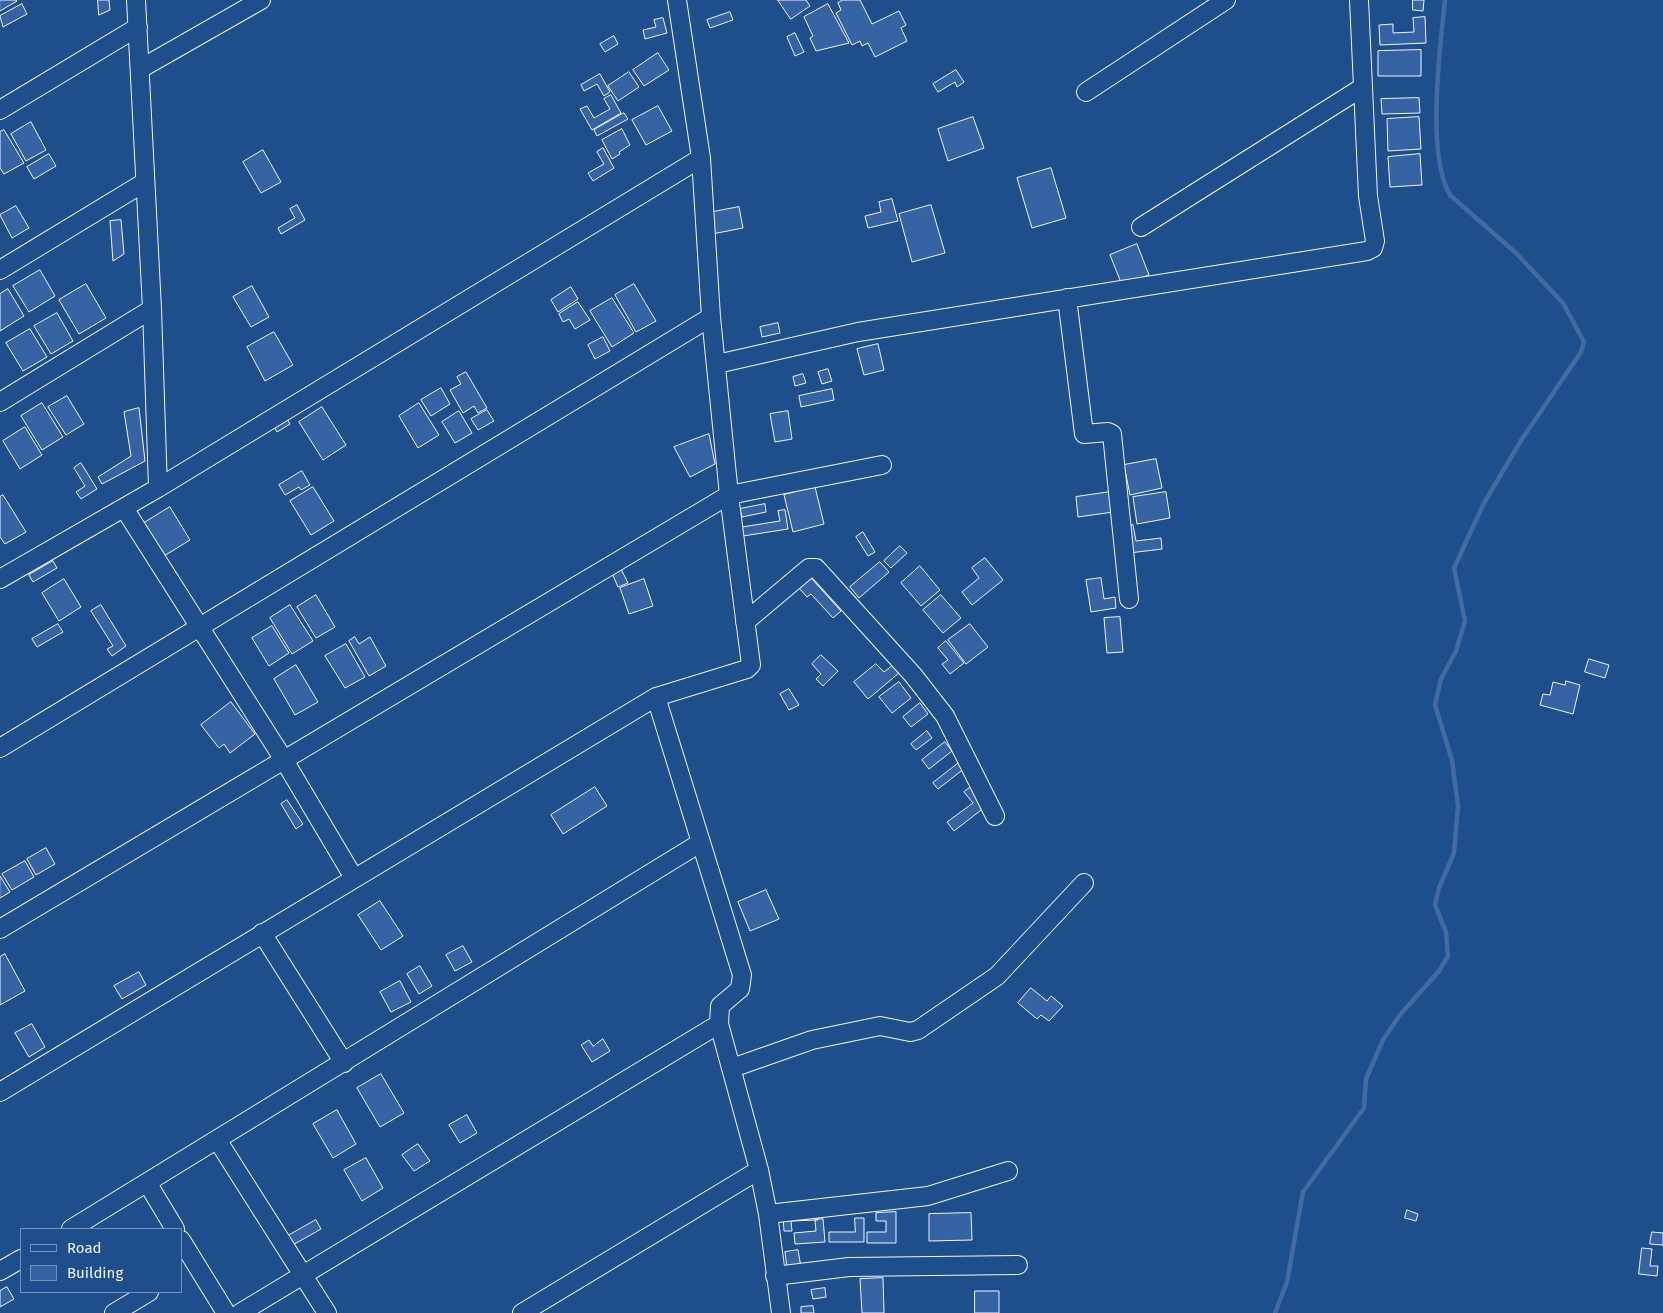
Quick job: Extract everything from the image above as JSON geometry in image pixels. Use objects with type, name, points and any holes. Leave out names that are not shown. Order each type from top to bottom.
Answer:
[{"type":"street","points":[[136,0],[152,309],[158,488]]},
{"type":"street","points":[[140,69],[260,0]]},
{"type":"street","points":[[0,1092],[656,697],[750,667],[728,495],[712,317],[701,158],[677,0]]},
{"type":"street","points":[[1086,92],[1226,0]]},
{"type":"street","points":[[717,364],[858,332],[1373,248],[1375,241],[1368,196],[1359,0]]},
{"type":"street","points":[[0,110],[138,27]]},
{"type":"street","points":[[1141,227],[1363,87]]},
{"type":"street","points":[[0,579],[158,488],[701,158]]},
{"type":"street","points":[[0,270],[145,182]]},
{"type":"street","points":[[1066,298],[1084,434],[1108,432],[1112,434],[1129,599]]},
{"type":"street","points":[[0,402],[152,309]]},
{"type":"street","points":[[0,748],[712,317]]},
{"type":"street","points":[[0,929],[728,495],[882,465]]},
{"type":"street","points":[[124,508],[284,760],[354,878]]},
{"type":"street","points":[[745,622],[810,568],[816,568],[913,675],[945,716],[995,816]]},
{"type":"street","points":[[656,697],[742,975],[740,989],[720,1006],[719,1024],[759,1170],[768,1214],[781,1313]]},
{"type":"street","points":[[73,1228],[148,1184],[700,843]]},
{"type":"street","points":[[732,1068],[812,1040],[880,1026],[910,1032],[918,1030],[997,976],[1084,883]]},
{"type":"street","points":[[262,933],[344,1063]]},
{"type":"street","points":[[240,1313],[719,1024]]},
{"type":"street","points":[[218,1141],[327,1313]]},
{"type":"street","points":[[522,1313],[759,1170]]},
{"type":"street","points":[[768,1214],[928,1196],[1008,1172]]},
{"type":"street","points":[[148,1184],[174,1228]]},
{"type":"street","points":[[182,1244],[189,1268],[226,1313]]},
{"type":"street","points":[[0,1271],[20,1260]]},
{"type":"street","points":[[775,1276],[849,1267],[1018,1265]]},
{"type":"street","points":[[114,1313],[148,1293]]},
{"type":"building","points":[[0,0],[16,0],[17,1],[0,11]]},
{"type":"building","points":[[98,0],[109,0],[110,10],[99,15]]},
{"type":"building","points":[[778,0],[806,0],[810,6],[791,19]]},
{"type":"building","points":[[843,0],[860,0],[872,24],[899,11],[906,25],[901,28],[907,41],[875,57],[868,43],[862,46],[860,41],[852,45],[836,13],[841,10],[838,3]]},
{"type":"building","points":[[1413,0],[1424,0],[1423,11],[1413,10]]},
{"type":"building","points":[[22,4],[27,14],[3,27],[0,16]]},
{"type":"building","points":[[828,4],[849,43],[816,51],[810,38],[813,36],[804,17]]},
{"type":"building","points":[[730,12],[733,20],[710,28],[707,20]]},
{"type":"building","points":[[1425,17],[1426,43],[1380,45],[1379,25],[1393,24],[1393,33],[1414,32],[1413,18]]},
{"type":"building","points":[[663,18],[667,33],[645,39],[643,30],[656,27],[654,20]]},
{"type":"building","points":[[795,33],[804,52],[795,56],[787,37]]},
{"type":"building","points":[[614,36],[618,44],[605,52],[600,44]]},
{"type":"building","points":[[1421,50],[1421,76],[1378,76],[1378,51]]},
{"type":"building","points":[[658,53],[669,70],[644,86],[633,70]]},
{"type":"building","points":[[956,70],[964,82],[957,87],[955,82],[938,92],[933,84]]},
{"type":"building","points":[[629,72],[639,87],[618,101],[608,86]]},
{"type":"building","points":[[600,74],[610,92],[604,96],[597,84],[584,91],[581,85]]},
{"type":"building","points":[[611,95],[621,113],[592,130],[580,109],[587,106],[594,118],[610,109],[604,99]]},
{"type":"building","points":[[1419,98],[1420,113],[1382,114],[1381,99]]},
{"type":"building","points":[[658,106],[672,131],[646,145],[632,120]]},
{"type":"building","points":[[624,113],[628,119],[597,136],[594,130]]},
{"type":"building","points":[[973,117],[984,148],[948,161],[938,129]]},
{"type":"building","points":[[1419,117],[1421,149],[1388,151],[1387,119]]},
{"type":"building","points":[[31,122],[46,150],[26,161],[11,134]]},
{"type":"building","points":[[622,129],[630,145],[612,159],[602,140]]},
{"type":"building","points":[[4,130],[24,163],[4,174],[0,168],[0,132]]},
{"type":"building","points":[[603,148],[614,168],[593,181],[588,173],[604,164],[597,152]]},
{"type":"building","points":[[263,150],[281,182],[261,193],[243,162]]},
{"type":"building","points":[[49,154],[56,166],[34,179],[27,167]]},
{"type":"building","points":[[1420,154],[1422,185],[1390,187],[1388,157]]},
{"type":"building","points":[[1051,168],[1066,218],[1032,228],[1017,178]]},
{"type":"building","points":[[892,199],[898,221],[868,228],[865,216],[881,212],[879,202]]},
{"type":"building","points":[[297,205],[305,220],[281,234],[278,228],[295,218],[290,209]]},
{"type":"building","points":[[931,205],[945,253],[912,262],[899,214]]},
{"type":"building","points":[[16,206],[29,228],[12,238],[0,215]]},
{"type":"building","points":[[739,207],[743,228],[712,234],[708,213]]},
{"type":"building","points":[[121,220],[124,254],[113,261],[110,221]]},
{"type":"building","points":[[1137,244],[1149,275],[1122,285],[1110,255]]},
{"type":"building","points":[[40,270],[55,296],[29,312],[13,286]]},
{"type":"building","points":[[86,284],[106,318],[79,334],[59,300]]},
{"type":"building","points":[[634,284],[656,321],[636,332],[615,295]]},
{"type":"building","points":[[252,286],[269,317],[251,327],[233,297]]},
{"type":"building","points":[[571,287],[578,299],[558,312],[551,300]]},
{"type":"building","points":[[8,289],[24,316],[0,331],[0,294]]},
{"type":"building","points":[[612,298],[634,333],[612,347],[590,311]]},
{"type":"building","points":[[578,302],[590,320],[575,329],[569,319],[563,322],[559,314]]},
{"type":"building","points":[[57,313],[73,341],[51,354],[34,326]]},
{"type":"building","points":[[778,323],[780,333],[762,337],[760,327]]},
{"type":"building","points":[[30,329],[47,357],[23,371],[6,343]]},
{"type":"building","points":[[274,332],[293,365],[265,381],[247,347]]},
{"type":"building","points":[[603,337],[610,351],[595,359],[588,345]]},
{"type":"building","points":[[878,344],[884,370],[864,375],[857,349]]},
{"type":"building","points":[[828,369],[832,381],[822,384],[818,372]]},
{"type":"building","points":[[466,372],[487,408],[478,413],[474,406],[463,413],[450,390],[461,384],[457,377]]},
{"type":"building","points":[[803,374],[806,383],[795,386],[793,377]]},
{"type":"building","points":[[441,388],[450,404],[431,416],[421,400]]},
{"type":"building","points":[[832,389],[834,400],[801,407],[799,396]]},
{"type":"building","points":[[67,396],[84,424],[66,435],[48,407]]},
{"type":"building","points":[[42,403],[63,437],[42,450],[21,416]]},
{"type":"building","points":[[419,403],[439,435],[418,448],[399,416]]},
{"type":"building","points":[[322,407],[346,445],[323,460],[299,422]]},
{"type":"building","points":[[139,408],[145,461],[102,484],[98,477],[131,456],[124,412]]},
{"type":"building","points":[[487,410],[494,421],[478,430],[471,419]]},
{"type":"building","points":[[459,411],[472,433],[455,443],[442,422]]},
{"type":"building","points":[[788,411],[792,439],[775,442],[770,414]]},
{"type":"building","points":[[285,416],[290,424],[277,432],[272,423]]},
{"type":"building","points":[[25,427],[42,455],[20,469],[3,441]]},
{"type":"building","points":[[709,434],[715,464],[690,477],[674,447]]},
{"type":"building","points":[[1156,459],[1162,488],[1130,495],[1124,465]]},
{"type":"building","points":[[81,463],[97,489],[81,499],[76,492],[85,486],[74,468]]},
{"type":"building","points":[[302,471],[310,485],[301,490],[299,487],[285,495],[279,485]]},
{"type":"building","points":[[313,487],[334,521],[311,535],[290,501]]},
{"type":"building","points":[[815,487],[824,524],[793,532],[784,495]]},
{"type":"building","points":[[1110,492],[1113,512],[1078,517],[1076,497]]},
{"type":"building","points":[[1166,492],[1170,518],[1137,524],[1133,497]]},
{"type":"building","points":[[3,495],[26,532],[5,544],[0,537],[0,497]]},
{"type":"building","points":[[765,504],[766,512],[742,517],[740,509]]},
{"type":"building","points":[[170,507],[190,540],[164,556],[144,523]]},
{"type":"building","points":[[785,510],[788,529],[743,536],[742,527],[780,521],[778,511]]},
{"type":"building","points":[[1133,525],[1136,541],[1161,538],[1162,549],[1129,553],[1125,526]]},
{"type":"building","points":[[863,532],[875,552],[868,556],[856,537]]},
{"type":"building","points":[[900,546],[907,553],[891,568],[884,561]]},
{"type":"building","points":[[985,558],[1003,580],[972,605],[962,592],[979,578],[972,568]]},
{"type":"building","points":[[53,561],[57,568],[33,582],[29,575]]},
{"type":"building","points":[[880,562],[889,572],[859,598],[850,587]]},
{"type":"building","points":[[920,566],[940,590],[921,606],[901,583]]},
{"type":"building","points":[[620,567],[628,583],[618,587],[611,571]]},
{"type":"building","points":[[811,578],[841,611],[833,618],[811,594],[807,597],[799,588]]},
{"type":"building","points":[[1101,578],[1104,599],[1115,597],[1116,608],[1091,612],[1086,580]]},
{"type":"building","points":[[64,579],[81,607],[59,621],[42,593]]},
{"type":"building","points":[[644,579],[653,606],[629,614],[620,588]]},
{"type":"building","points":[[316,595],[335,627],[316,638],[297,607]]},
{"type":"building","points":[[941,595],[961,618],[943,633],[923,610]]},
{"type":"building","points":[[101,605],[126,646],[112,656],[107,649],[113,646],[91,611]]},
{"type":"building","points":[[290,605],[313,641],[292,654],[270,618]]},
{"type":"building","points":[[1120,617],[1123,652],[1107,653],[1104,618]]},
{"type":"building","points":[[58,624],[63,632],[37,647],[32,639]]},
{"type":"building","points":[[970,624],[988,647],[966,664],[948,640]]},
{"type":"building","points":[[272,626],[289,653],[269,666],[252,638]]},
{"type":"building","points":[[355,637],[359,644],[370,637],[386,666],[369,676],[349,641]]},
{"type":"building","points":[[946,641],[964,663],[950,674],[942,664],[948,660],[938,648]]},
{"type":"building","points":[[346,644],[365,677],[345,688],[325,656]]},
{"type":"building","points":[[821,655],[838,671],[823,686],[816,679],[821,674],[812,664]]},
{"type":"building","points":[[1589,659],[1609,665],[1605,678],[1585,672]]},
{"type":"building","points":[[876,664],[884,672],[893,665],[899,673],[868,699],[854,682]]},
{"type":"building","points":[[296,665],[318,702],[295,715],[274,679]]},
{"type":"building","points":[[1566,681],[1580,685],[1573,714],[1540,705],[1543,694],[1550,695],[1553,682],[1565,685]]},
{"type":"building","points":[[899,682],[911,698],[892,713],[879,697]]},
{"type":"building","points":[[789,689],[799,705],[789,710],[780,694]]},
{"type":"building","points":[[231,702],[255,734],[230,753],[224,744],[219,748],[201,725]]},
{"type":"building","points":[[920,703],[928,714],[911,727],[903,717]]},
{"type":"building","points":[[927,731],[932,738],[916,750],[911,744]]},
{"type":"building","points":[[945,742],[952,751],[929,769],[922,760]]},
{"type":"building","points":[[960,762],[965,768],[938,789],[933,783]]},
{"type":"building","points":[[595,787],[607,806],[563,834],[551,815]]},
{"type":"building","points":[[971,787],[985,807],[954,831],[947,822],[973,803],[964,792]]},
{"type":"building","points":[[287,800],[303,824],[296,829],[281,804]]},
{"type":"building","points":[[46,848],[55,864],[36,875],[27,859]]},
{"type":"building","points":[[25,861],[34,877],[12,890],[2,874]]},
{"type":"building","points":[[0,876],[10,892],[0,898]]},
{"type":"building","points":[[766,890],[779,919],[750,931],[738,902]]},
{"type":"building","points":[[380,901],[403,936],[381,950],[358,915]]},
{"type":"building","points":[[463,946],[472,962],[455,971],[446,955]]},
{"type":"building","points":[[5,954],[25,991],[0,1005],[0,957]]},
{"type":"building","points":[[420,966],[432,986],[419,994],[407,974]]},
{"type":"building","points":[[139,972],[146,985],[122,999],[114,986]]},
{"type":"building","points":[[400,981],[411,1002],[391,1012],[380,992]]},
{"type":"building","points":[[1031,988],[1047,1001],[1051,996],[1063,1006],[1049,1021],[1041,1015],[1037,1019],[1018,1003]]},
{"type":"building","points":[[32,1024],[45,1047],[29,1057],[15,1033]]},
{"type":"building","points":[[603,1039],[610,1051],[592,1062],[581,1045],[589,1040],[593,1046]]},
{"type":"building","points":[[381,1074],[404,1113],[380,1127],[357,1088]]},
{"type":"building","points":[[337,1110],[356,1144],[333,1158],[313,1124]]},
{"type":"building","points":[[467,1115],[477,1133],[460,1143],[449,1125]]},
{"type":"building","points":[[418,1144],[430,1161],[414,1171],[402,1155]]},
{"type":"building","points":[[366,1158],[383,1188],[362,1201],[344,1170]]},
{"type":"building","points":[[1407,1210],[1418,1214],[1416,1221],[1405,1218]]},
{"type":"building","points":[[896,1212],[896,1243],[867,1243],[867,1232],[886,1232],[886,1221],[876,1221],[876,1213]]},
{"type":"building","points":[[817,1213],[818,1220],[791,1221],[792,1231],[784,1231],[783,1215]]},
{"type":"building","points":[[971,1213],[972,1240],[929,1241],[929,1214]]},
{"type":"building","points":[[855,1218],[864,1218],[864,1242],[829,1242],[829,1232],[855,1232]]},
{"type":"building","points":[[823,1219],[825,1242],[795,1244],[794,1233],[816,1231],[815,1220]]},
{"type":"building","points":[[316,1220],[321,1229],[291,1246],[286,1237]]},
{"type":"building","points":[[1652,1232],[1663,1233],[1663,1245],[1650,1244]]},
{"type":"building","points":[[1642,1248],[1652,1249],[1650,1266],[1658,1266],[1657,1276],[1639,1274]]},
{"type":"building","points":[[798,1250],[801,1267],[787,1268],[785,1252]]},
{"type":"building","points":[[883,1278],[884,1313],[862,1313],[860,1279]]},
{"type":"building","points":[[7,1287],[14,1299],[0,1307],[0,1291]]},
{"type":"building","points":[[825,1288],[826,1297],[813,1299],[811,1290]]},
{"type":"building","points":[[975,1291],[999,1291],[999,1313],[975,1313]]},
{"type":"building","points":[[813,1306],[814,1313],[801,1313],[801,1307]]},
{"type":"waterway","points":[[1275,1313],[1287,1282],[1303,1192],[1364,1108],[1366,1079],[1383,1040],[1399,1016],[1439,971],[1448,956],[1446,932],[1435,905],[1439,888],[1454,853],[1458,806],[1452,760],[1435,705],[1441,679],[1456,651],[1465,621],[1454,568],[1484,503],[1522,439],[1581,352],[1584,342],[1563,303],[1516,253],[1450,195],[1443,177],[1438,154],[1437,128],[1438,72],[1445,0]]}]
